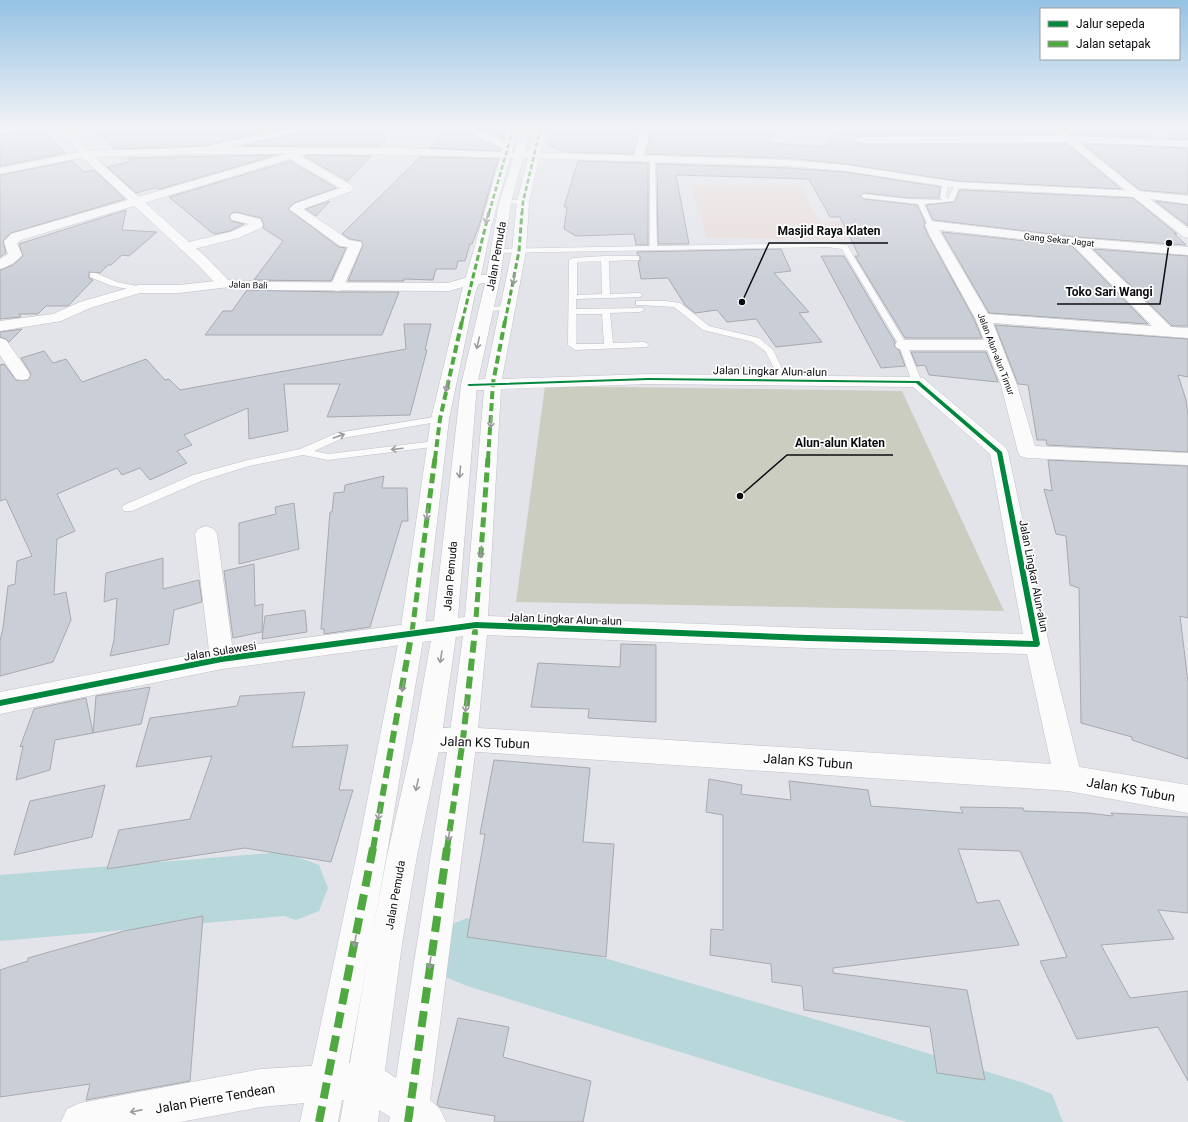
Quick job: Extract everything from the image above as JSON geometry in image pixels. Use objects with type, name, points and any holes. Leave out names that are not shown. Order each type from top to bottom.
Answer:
[{"type":"street","name":"Jalan Bali","points":[[111,178],[224,284],[337,287],[450,287],[486,294]]},
{"type":"street","points":[[0,265],[15,255],[10,242],[16,237],[209,178]]},
{"type":"street","points":[[332,178],[347,187],[348,190],[295,209],[345,243],[356,245],[337,287]]},
{"type":"street","points":[[366,1080],[415,1117],[476,625],[494,383],[486,294],[485,227],[506,178]]},
{"type":"street","name":"Jalan Pemuda","points":[[360,1122],[386,944],[402,856],[427,741],[445,629],[469,384],[486,294],[508,251],[515,178]]},
{"type":"street","points":[[911,178],[957,185],[1136,194],[1188,200]]},
{"type":"street","points":[[1117,178],[1188,234]]},
{"type":"street","points":[[186,247],[234,235],[257,225],[256,222],[236,217]]},
{"type":"street","name":"Gang Sekar Jagat","points":[[931,225],[1077,242],[1188,250]]},
{"type":"street","name":"Jalan Alun-alun Timur","points":[[931,225],[983,318],[1009,385],[1027,452]]},
{"type":"street","points":[[1077,242],[1166,331]]},
{"type":"street","points":[[319,1122],[372,853],[412,634],[440,419],[486,294],[508,251]]},
{"type":"street","points":[[0,326],[56,318],[85,305],[140,289],[179,289],[224,284]]},
{"type":"street","points":[[983,318],[1188,333]]},
{"type":"street","points":[[0,343],[22,375]]},
{"type":"street","points":[[904,345],[994,345]]},
{"type":"street","name":"Jalan Lingkar Alun-alun","points":[[469,384],[649,380],[918,382]]},
{"type":"street","points":[[918,382],[999,452],[1188,459]]},
{"type":"street","name":"Jalan Lingkar Alun-alun","points":[[445,629],[476,625],[808,638],[1037,644],[999,452]]},
{"type":"street","points":[[206,534],[222,659]]},
{"type":"street","name":"Jalan Sulawesi","points":[[0,703],[222,659],[445,629]]},
{"type":"street","points":[[1037,644],[1068,778]]},
{"type":"street","name":"Jalan KS Tubun","points":[[427,741],[463,739],[1068,778],[1188,799]]},
{"type":"street","name":"Jalan Pierre Tendean","points":[[80,1122],[261,1088],[366,1080]]},
{"type":"lane","points":[[652,178],[654,248]]},
{"type":"lane","points":[[945,183],[943,197],[947,201]]},
{"type":"lane","points":[[864,196],[920,202],[947,201],[952,200],[954,197],[957,185]]},
{"type":"lane","points":[[920,202],[931,225]]},
{"type":"lane","points":[[508,251],[827,245],[844,247],[904,345],[918,382]]},
{"type":"lane","points":[[604,258],[606,296]]},
{"type":"lane","points":[[636,258],[573,260],[572,345],[644,345]]},
{"type":"lane","points":[[93,275],[115,284],[140,289]]},
{"type":"lane","points":[[572,297],[606,296],[639,303],[666,303],[677,305],[706,328],[756,340],[769,350],[777,366],[780,381]]},
{"type":"lane","points":[[572,312],[606,311],[639,303]]},
{"type":"lane","points":[[606,311],[608,346]]},
{"type":"lane","points":[[128,508],[198,478],[248,463],[303,452],[342,435],[440,419]]},
{"type":"lane","points":[[303,452],[328,457],[436,444]]},
{"type":"shaded area","points":[[691,185],[800,185],[819,221],[849,221],[859,240],[707,238]]},
{"type":"shaded area","points":[[545,386],[902,391],[1004,611],[516,602]]},
{"type":"building","points":[[0,178],[103,178],[125,199],[11,233],[3,241],[6,253],[0,257]]},
{"type":"building","points":[[120,178],[196,178],[160,189],[155,188],[136,193]]},
{"type":"building","points":[[232,178],[320,178],[336,188],[294,203],[288,209],[339,247],[346,248],[331,281],[254,280],[283,241],[263,228],[264,224],[261,218],[236,212],[232,213],[229,216],[231,221],[244,224],[230,231],[215,234],[169,197]]},
{"type":"building","points":[[398,178],[493,178],[479,226],[472,244],[470,244],[465,261],[458,261],[456,269],[436,269],[433,280],[404,279],[404,281],[348,281],[363,245],[361,241],[350,239],[342,234]]},
{"type":"building","points":[[573,178],[648,178],[648,245],[636,245],[634,234],[576,236],[564,229],[567,207],[564,207]]},
{"type":"building","points":[[657,178],[677,178],[689,244],[658,244]]},
{"type":"building","points":[[788,178],[886,178],[940,187],[939,198],[908,198],[864,193],[860,196],[864,199],[917,205],[925,222],[924,226],[929,237],[974,319],[982,338],[905,338],[855,256],[859,256],[840,217],[830,217],[809,179]]},
{"type":"building","points":[[940,178],[1108,178],[1121,189],[957,181]]},
{"type":"building","points":[[1126,178],[1188,178],[1188,194],[1140,190]]},
{"type":"building","points":[[960,190],[1133,198],[1177,234],[1174,233],[1186,245],[1077,237],[933,220],[926,205],[954,202]]},
{"type":"building","points":[[330,201],[316,216],[306,209]]},
{"type":"building","points":[[1155,201],[1188,205],[1188,226]]},
{"type":"building","points":[[126,210],[122,230],[157,232],[129,256],[122,255],[100,273],[89,272],[89,278],[93,280],[68,306],[46,306],[38,314],[19,314],[21,317],[0,319],[0,270],[13,265],[23,256],[19,244]]},
{"type":"building","points":[[942,232],[1072,246],[1148,324],[989,313]]},
{"type":"building","points":[[781,249],[791,271],[774,273],[809,312],[799,313],[822,342],[776,347],[756,319],[727,322],[717,310],[695,313],[685,305],[668,278],[641,279],[638,262],[640,260],[640,256],[637,254],[637,252]]},
{"type":"building","points":[[1093,249],[1188,256],[1188,326],[1172,326]]},
{"type":"building","points":[[821,256],[844,256],[895,342],[894,346],[899,350],[905,366],[881,368]]},
{"type":"building","points":[[247,290],[399,292],[382,335],[205,335],[223,311],[232,311]]},
{"type":"building","points":[[404,324],[431,324],[425,350],[427,350],[410,415],[327,417],[340,384],[284,384],[288,431],[249,439],[248,408],[184,435],[192,445],[177,451],[187,463],[150,480],[140,468],[122,475],[117,468],[57,494],[75,531],[57,539],[54,595],[66,592],[71,620],[53,662],[0,676],[0,641],[8,586],[15,584],[17,561],[32,556],[6,499],[0,501],[0,365],[4,364],[16,380],[28,380],[31,374],[21,358],[44,351],[53,363],[66,359],[82,382],[146,359],[165,380],[169,379],[180,390],[406,349]]},
{"type":"building","points":[[995,325],[1188,339],[1188,377],[1178,375],[1186,400],[1188,415],[1188,452],[1047,445],[1046,440],[1037,440],[1028,385],[1018,384]]},
{"type":"building","points":[[22,329],[9,342],[0,337],[0,332]]},
{"type":"building","points":[[911,352],[986,352],[998,382],[929,375],[925,365],[917,366]]},
{"type":"building","points":[[1048,460],[1188,466],[1188,618],[1180,616],[1188,682],[1188,759],[1132,740],[1132,737],[1081,723],[1079,588],[1070,585],[1066,536],[1056,534],[1044,489],[1052,491]]},
{"type":"building","points":[[384,476],[382,488],[407,488],[408,521],[402,521],[370,627],[324,634],[324,629],[321,629],[330,512],[332,512],[334,493],[344,492],[345,485]]},
{"type":"building","points":[[294,503],[299,549],[239,564],[239,523],[276,514],[275,507]]},
{"type":"building","points":[[163,558],[163,589],[199,580],[202,602],[174,610],[169,644],[110,656],[114,640],[117,598],[104,602],[106,573]]},
{"type":"building","points":[[254,564],[255,606],[263,604],[262,632],[233,638],[224,571]]},
{"type":"building","points":[[305,610],[307,632],[262,639],[265,616]]},
{"type":"building","points":[[621,644],[656,645],[656,722],[588,718],[589,709],[531,707],[538,663],[620,667]]},
{"type":"building","points":[[150,687],[141,724],[93,733],[96,696]]},
{"type":"building","points":[[305,692],[292,747],[348,745],[339,790],[353,790],[331,862],[245,848],[107,869],[119,830],[190,819],[212,756],[136,767],[150,718],[237,706],[240,696]]},
{"type":"building","points":[[86,698],[93,733],[55,740],[50,770],[16,780],[23,746],[20,747],[34,709]]},
{"type":"building","points":[[494,760],[590,768],[583,842],[614,844],[606,957],[467,937],[485,834],[480,834]]},
{"type":"building","points":[[709,779],[742,785],[741,794],[791,800],[789,781],[868,790],[871,806],[963,813],[960,807],[1023,808],[1024,811],[1088,813],[1113,816],[1111,813],[1188,817],[1188,913],[1158,910],[1174,939],[1101,945],[1130,998],[1188,991],[1188,1081],[1158,1027],[1077,1039],[1040,961],[1067,957],[1020,851],[958,849],[977,903],[999,900],[1019,945],[833,968],[833,973],[967,990],[985,1080],[937,1073],[930,1027],[804,1010],[802,986],[772,982],[771,964],[710,955],[711,929],[723,930],[723,815],[706,812]]},
{"type":"building","points":[[105,785],[92,837],[14,855],[30,801]]},
{"type":"building","points":[[203,916],[190,1081],[86,1100],[90,1084],[0,1097],[0,970],[28,961],[28,958],[124,931]]},
{"type":"building","points":[[458,1018],[509,1027],[503,1057],[591,1081],[583,1122],[494,1122],[495,1116],[440,1107],[437,1104]]},
{"type":"waterway","points":[[0,908],[284,884],[296,888]]},
{"type":"waterway","points":[[467,952],[852,1067],[1024,1122]]},
{"type":"marked path","points":[[319,1122],[372,853],[412,634],[440,419],[468,294],[473,280],[485,227],[499,178]]},
{"type":"marked path","points":[[408,1122],[463,739],[476,625],[493,383],[519,251],[523,202],[529,178]]},
{"type":"cycle path","points":[[0,703],[222,659],[476,625],[808,638],[1037,644],[999,452],[917,382],[649,379],[469,385]]},
{"type":"place","name":"Toko Sari Wangi","points":[[1169,243]]},
{"type":"place","name":"Masjid Raya Klaten","points":[[742,302]]},
{"type":"place","name":"Alun-alun Klaten","points":[[740,496]]}]
